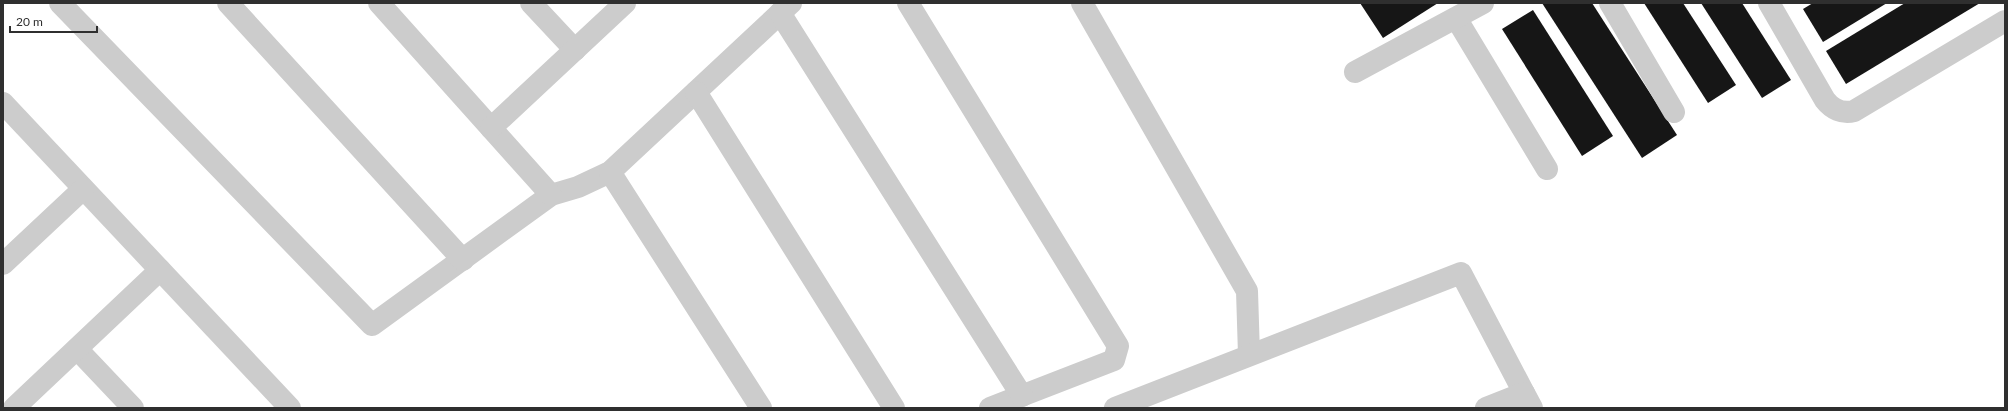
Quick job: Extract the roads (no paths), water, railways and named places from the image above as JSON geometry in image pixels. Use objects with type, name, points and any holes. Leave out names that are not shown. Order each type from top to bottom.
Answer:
[{"type":"street","points":[[60,3],[372,325],[551,195],[578,187],[610,172],[786,8],[1022,396]]},
{"type":"street","points":[[228,3],[463,260]]},
{"type":"street","points":[[379,3],[551,195]]},
{"type":"street","points":[[532,3],[575,50]]},
{"type":"street","points":[[491,128],[625,3]]},
{"type":"street","points":[[908,3],[1118,346],[1114,360],[990,408]]},
{"type":"street","points":[[1082,3],[1247,291],[1249,356]]},
{"type":"street","points":[[1355,72],[1483,3]]},
{"type":"street","points":[[1610,3],[1674,112]]},
{"type":"street","points":[[1770,3],[1825,100],[1835,109],[1849,112],[1854,111],[2005,21]]},
{"type":"street","points":[[1456,18],[1547,168]]},
{"type":"street","points":[[696,92],[894,408]]},
{"type":"street","points":[[5,108],[290,408]]},
{"type":"street","points":[[610,172],[761,408]]},
{"type":"street","points":[[3,264],[83,189]]},
{"type":"street","points":[[14,408],[160,270]]},
{"type":"street","points":[[1115,408],[1461,273],[1528,400],[1486,408]]},
{"type":"street","points":[[77,349],[133,408]]}]
